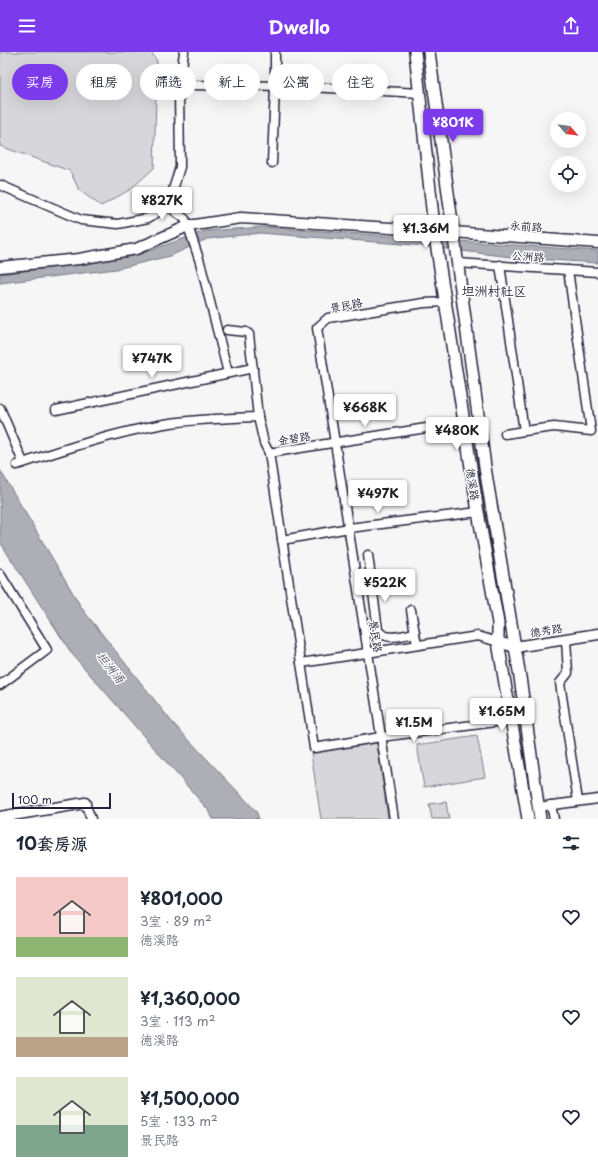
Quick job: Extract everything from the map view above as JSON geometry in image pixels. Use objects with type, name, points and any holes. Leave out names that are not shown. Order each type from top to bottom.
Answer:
[{"type":"main road","name":"德溪路","points":[[415,52],[435,234],[440,258],[478,512],[498,623],[498,642],[528,819]]},
{"type":"main road","name":"德溪路","points":[[429,52],[486,474],[515,647],[540,819]]},
{"type":"street","points":[[183,64],[184,52]]},
{"type":"street","points":[[275,52],[275,64]]},
{"type":"street","points":[[196,85],[268,86]]},
{"type":"street","points":[[324,88],[420,93]]},
{"type":"street","points":[[0,185],[81,220],[118,224],[148,218],[168,206],[180,166],[180,100]]},
{"type":"street","points":[[272,163],[274,100]]},
{"type":"street","points":[[168,206],[185,219],[188,226],[200,262],[228,373]]},
{"type":"street","points":[[0,267],[79,259],[136,249],[188,226],[241,218],[435,234]]},
{"type":"street","name":"永前路","points":[[453,235],[598,243]]},
{"type":"street","name":"公洲路","points":[[456,260],[500,265],[598,272]]},
{"type":"street","points":[[500,265],[524,431]]},
{"type":"street","points":[[505,434],[554,427],[591,431],[568,270]]},
{"type":"street","name":"景民路","points":[[394,819],[317,328],[328,318],[424,302],[446,302]]},
{"type":"street","points":[[227,330],[246,332],[249,334],[258,417],[264,443],[270,453],[314,748],[381,737],[511,720]]},
{"type":"street","points":[[56,410],[252,368]]},
{"type":"street","points":[[0,408],[20,463],[93,440],[164,424],[212,419],[258,417]]},
{"type":"street","name":"金碧路","points":[[270,453],[464,422]]},
{"type":"street","points":[[282,540],[349,528],[478,512]]},
{"type":"street","points":[[368,555],[378,630],[380,633],[389,637],[415,633]]},
{"type":"street","points":[[0,574],[47,650],[0,685]]},
{"type":"street","points":[[360,598],[374,596]]},
{"type":"street","points":[[411,610],[417,645]]},
{"type":"street","name":"德秀路","points":[[498,642],[515,647],[598,634]]},
{"type":"street","points":[[301,663],[478,636],[498,642]]},
{"type":"street","points":[[566,639],[568,673],[560,683],[578,801]]},
{"type":"street","points":[[538,807],[598,799]]},
{"type":"street","points":[[0,817],[85,804],[91,819]]},
{"type":"street","points":[[551,805],[554,819]]},
{"type":"shaded area","points":[[0,52],[151,52],[157,61],[157,64],[140,64],[140,100],[156,100],[154,168],[131,189],[101,206],[79,190],[70,171],[0,146]]},
{"type":"shaded area","points":[[477,736],[485,777],[424,787],[417,745]]},
{"type":"shaded area","points":[[377,743],[388,819],[321,819],[311,753]]},
{"type":"shaded area","points":[[446,802],[449,819],[432,819],[429,804]]},
{"type":"water","points":[[264,227],[598,251],[598,263],[519,258],[414,245],[260,233],[207,239],[170,256],[116,269],[0,283],[0,274],[96,262],[140,254],[205,231]]},
{"type":"water","name":"坦洲涌","points":[[0,470],[83,610],[172,722],[256,811],[259,819],[213,819],[209,811],[72,654],[0,542]]},
{"type":"district","name":"坦洲村社区","points":[[494,290]]}]
